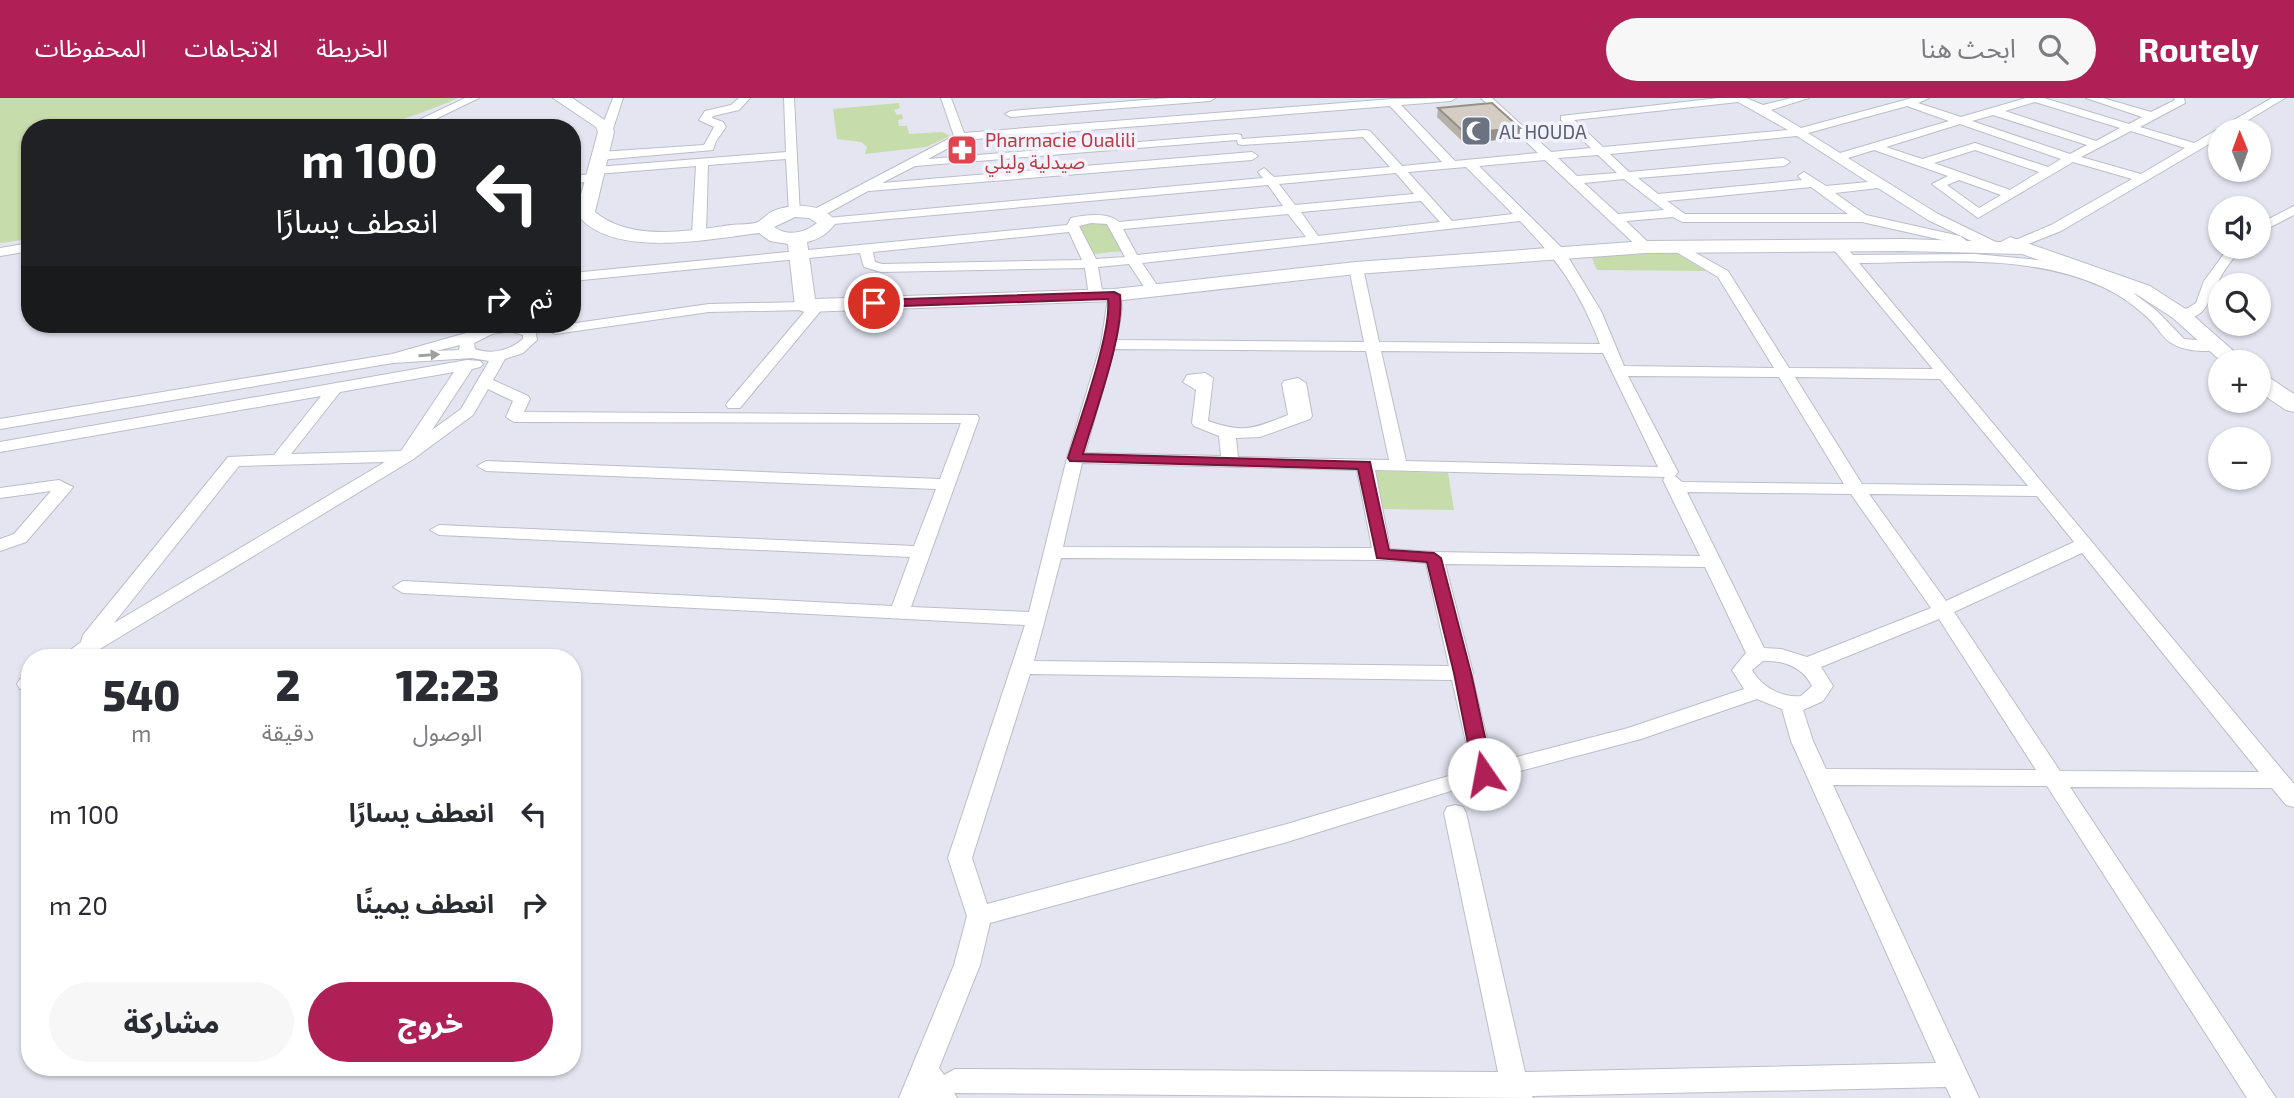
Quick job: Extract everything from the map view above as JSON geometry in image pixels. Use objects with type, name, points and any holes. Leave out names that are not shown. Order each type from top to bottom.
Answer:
[{"type":"street","points":[[427,119],[474,98]]},
{"type":"street","points":[[561,98],[599,121],[606,132]]},
{"type":"street","points":[[618,98],[606,132],[585,213],[595,224],[630,234],[699,234],[764,227],[774,218],[795,213],[821,218],[1074,185],[1252,156]]},
{"type":"street","points":[[581,176],[596,168],[715,148],[710,141],[720,127],[719,124],[705,120],[709,113],[735,108],[745,98]]},
{"type":"street","points":[[789,98],[787,142],[792,155],[795,213]]},
{"type":"street","points":[[946,98],[960,137]]},
{"type":"street","points":[[1004,98],[1019,132]]},
{"type":"street","points":[[1057,98],[1062,110]]},
{"type":"street","points":[[1011,114],[1158,100],[1210,98],[1313,239]]},
{"type":"street","points":[[1281,98],[1305,102],[1309,109]]},
{"type":"street","points":[[1309,109],[1451,98]]},
{"type":"street","points":[[1486,98],[1646,247]]},
{"type":"street","points":[[1762,110],[1804,98]]},
{"type":"street","points":[[1894,98],[2071,158],[2143,178]]},
{"type":"street","points":[[862,189],[1270,181],[1797,133],[1924,98]]},
{"type":"street","points":[[1838,157],[2036,98],[2194,146]]},
{"type":"street","points":[[2091,98],[2152,116]]},
{"type":"street","points":[[1959,176],[1938,184],[1969,204],[1978,214],[2071,158],[2181,101],[2179,98]]},
{"type":"street","points":[[2252,98],[2275,101]]},
{"type":"street","points":[[1994,245],[1933,217],[1762,110],[1738,99],[1688,101],[1565,117],[1627,176],[1674,213],[1688,218],[1862,218],[1994,245],[2143,290],[2180,314],[2222,350]]},
{"type":"street","points":[[2244,119],[2275,101]]},
{"type":"street","points":[[1392,102],[1451,164]]},
{"type":"street","points":[[1596,105],[1608,112]]},
{"type":"street","points":[[1303,123],[1309,109]]},
{"type":"street","points":[[1999,110],[2101,143]]},
{"type":"street","points":[[797,246],[818,232],[821,218],[862,189],[960,137],[1223,116],[1303,123],[1366,133],[1449,225]]},
{"type":"street","points":[[910,163],[1239,139],[1303,123]]},
{"type":"street","points":[[1050,130],[1091,219]]},
{"type":"street","points":[[1930,130],[2049,171]]},
{"type":"street","points":[[1748,138],[1862,218]]},
{"type":"street","points":[[1844,253],[1903,246],[1994,245],[2056,228],[2208,139]]},
{"type":"street","points":[[1922,163],[1975,146]]},
{"type":"street","points":[[1876,147],[2010,194]]},
{"type":"street","points":[[596,168],[792,155]]},
{"type":"street","points":[[699,234],[702,162]]},
{"type":"street","points":[[1575,180],[1784,162]]},
{"type":"street","points":[[1469,163],[1558,252],[1594,312],[1618,371],[1757,655]]},
{"type":"street","points":[[1480,174],[1562,167]]},
{"type":"street","points":[[1654,198],[1880,184]]},
{"type":"street","points":[[1115,226],[1425,197]]},
{"type":"street","points":[[1743,217],[1780,209],[1843,203]]},
{"type":"street","points":[[2271,222],[2294,210]]},
{"type":"street","points":[[1615,218],[1674,213]]},
{"type":"street","points":[[866,250],[869,264],[881,268],[994,267],[1088,259],[1133,260],[1174,256],[1168,248],[1172,244],[1264,235],[1272,236],[1281,243],[1523,217]]},
{"type":"street","points":[[913,1098],[967,965],[979,916],[960,858],[1037,619],[1075,458],[1108,344],[1115,308],[1105,295],[1073,223],[1109,219],[1154,291]]},
{"type":"street","points":[[764,227],[767,232],[797,246]]},
{"type":"street","points":[[581,276],[797,246],[866,250],[1073,228]]},
{"type":"street","points":[[797,246],[812,305]]},
{"type":"street","points":[[581,326],[709,308],[1105,295],[1356,268],[1558,252],[1646,247],[1723,247],[2038,262],[2099,281],[2124,293],[2147,310],[2176,341],[2192,345],[2216,345]]},
{"type":"street","points":[[1678,247],[1723,274],[1857,490],[1943,610],[2262,1098]]},
{"type":"street","points":[[1723,247],[1723,274]]},
{"type":"street","points":[[0,252],[21,248]]},
{"type":"street","points":[[1844,253],[2294,799]]},
{"type":"street","points":[[2180,314],[2192,312],[2202,304],[2211,281],[2225,259]]},
{"type":"street","points":[[1356,268],[1398,465]]},
{"type":"street","points":[[734,405],[812,305]]},
{"type":"street","points":[[0,424],[393,358],[482,333]]},
{"type":"street","points":[[527,345],[530,333]]},
{"type":"street","points":[[393,358],[500,357],[549,333]]},
{"type":"street","points":[[470,359],[466,346],[472,337]]},
{"type":"street","points":[[1108,344],[1609,349]]},
{"type":"street","points":[[85,649],[407,456],[467,412],[500,357]]},
{"type":"street","points":[[0,447],[335,388],[470,359]]},
{"type":"street","points":[[407,456],[470,359]]},
{"type":"street","points":[[1618,371],[1945,374]]},
{"type":"street","points":[[485,382],[522,399],[514,417],[971,418],[899,612]]},
{"type":"street","points":[[279,459],[335,388]]},
{"type":"street","points":[[1204,388],[1200,422],[1227,433],[1254,434],[1297,417]]},
{"type":"street","points":[[2271,388],[2289,399]]},
{"type":"street","points":[[1227,433],[1230,462]]},
{"type":"street","points":[[80,649],[234,461],[407,456]]},
{"type":"street","points":[[1075,458],[1398,465],[1857,490],[2042,491]]},
{"type":"street","points":[[1365,465],[1382,554]]},
{"type":"street","points":[[486,466],[946,484]]},
{"type":"street","points":[[0,493],[59,485],[64,487],[20,538],[0,545]]},
{"type":"street","points":[[439,530],[921,552]]},
{"type":"street","points":[[1807,665],[1943,610],[2086,544]]},
{"type":"street","points":[[1053,552],[1382,554],[1434,558],[1712,562]]},
{"type":"street","points":[[1434,558],[1463,673],[1484,774]]},
{"type":"street","points":[[403,587],[1037,619]]},
{"type":"street","points":[[1757,655],[1782,655],[1807,665],[1818,675],[1823,686],[1819,696],[1808,702],[1791,704],[1773,700],[1757,692],[1745,681],[1742,670],[1746,660],[1757,655]]},
{"type":"street","points":[[1020,667],[1463,673]]},
{"type":"street","points":[[979,916],[1287,833],[1484,774],[1633,734],[1757,692]]},
{"type":"street","points":[[925,1069],[949,1089],[1517,1091],[1960,1087],[1802,741],[1791,704]]},
{"type":"street","points":[[1818,777],[2279,780]]},
{"type":"street","points":[[1455,813],[1517,1091]]},
{"type":"green space","points":[[0,98],[458,98],[404,119],[21,119],[21,240],[0,243]]},
{"type":"green space","points":[[899,103],[900,108],[894,110],[897,115],[902,114],[903,119],[898,120],[899,126],[907,126],[909,134],[942,132],[950,136],[926,147],[865,154],[867,147],[861,142],[837,139],[833,109]]},
{"type":"green space","points":[[1107,221],[1124,251],[1093,254],[1077,224]]},
{"type":"green space","points":[[1674,252],[1706,271],[1597,270],[1591,256]]},
{"type":"green space","points":[[1376,471],[1448,473],[1454,510],[1381,509]]},
{"type":"building","points":[[1492,103],[1520,128],[1465,133],[1438,108]]},
{"type":"place","name":"AL HOUDA","points":[[1476,131]]},
{"type":"place","name":"Pharmacie Oualili صيدلية وليلي","points":[[962,150]]},
{"type":"route","points":[[874,303],[1114,295],[1115,308],[1108,344],[1075,458],[1365,465],[1382,554],[1434,558],[1463,673],[1484,774]]}]
